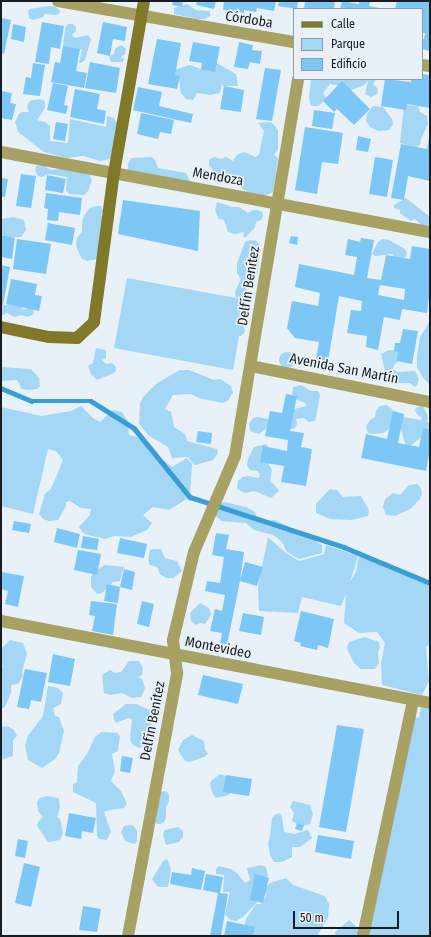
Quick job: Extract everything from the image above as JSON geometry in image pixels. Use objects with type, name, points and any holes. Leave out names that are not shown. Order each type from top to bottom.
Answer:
[{"type":"street","name":"Córdoba","points":[[58,1],[141,17],[293,42]]},
{"type":"street","points":[[1,327],[49,337],[78,338],[94,322],[114,173],[144,1]]},
{"type":"street","name":"Delfín Benítez","points":[[128,936],[177,673],[174,640],[183,592],[194,552],[235,456],[298,80]]},
{"type":"street","name":"Mendoza","points":[[1,152],[430,232]]},
{"type":"street","name":"Avenida San Martín","points":[[251,366],[430,402]]},
{"type":"street","name":"Montevideo","points":[[1,621],[430,703]]},
{"type":"street","points":[[363,936],[412,700]]},
{"type":"green space","points":[[187,4],[196,10],[210,11],[210,16],[205,19],[197,19],[174,14],[174,8]]},
{"type":"green space","points":[[49,6],[56,7],[60,13],[56,15],[45,14],[43,17],[33,20],[29,18],[28,11],[30,9]]},
{"type":"green space","points":[[68,24],[73,24],[76,27],[76,31],[72,35],[75,38],[88,35],[91,39],[85,60],[81,63],[79,63],[82,49],[76,51],[66,49],[63,46],[65,28]]},
{"type":"green space","points":[[121,45],[126,49],[125,54],[121,57],[124,59],[123,62],[111,62],[109,56],[114,54],[115,49]]},
{"type":"green space","points":[[215,62],[236,74],[238,86],[223,86],[222,84],[220,93],[210,95],[197,93],[193,100],[186,99],[181,93],[179,78],[173,75],[174,70],[190,65],[201,69]]},
{"type":"green space","points":[[311,80],[375,80],[373,84],[377,88],[378,93],[371,97],[365,94],[368,81],[364,85],[346,92],[336,85],[330,84],[323,93],[326,98],[317,106],[311,106],[309,98]]},
{"type":"green space","points":[[39,99],[45,101],[45,108],[37,120],[45,122],[50,126],[50,141],[68,143],[70,119],[106,127],[107,116],[114,118],[123,132],[115,158],[100,161],[83,156],[67,158],[44,152],[18,132],[15,122],[19,114],[22,112],[29,112],[27,106],[30,101]]},
{"type":"green space","points":[[404,105],[418,106],[420,112],[427,116],[428,124],[421,139],[420,145],[415,147],[400,143]]},
{"type":"green space","points":[[373,106],[383,107],[392,119],[393,124],[389,130],[378,131],[370,127],[366,121],[367,114]]},
{"type":"green space","points":[[271,122],[278,130],[278,150],[274,155],[278,158],[273,192],[263,197],[251,194],[232,182],[220,180],[209,165],[209,160],[214,157],[221,159],[226,157],[233,161],[237,155],[244,152],[256,157],[259,154],[264,131],[258,123]]},
{"type":"green space","points":[[152,157],[158,168],[186,173],[191,183],[128,172],[128,164],[131,158]]},
{"type":"green space","points":[[42,165],[51,170],[69,168],[89,174],[92,180],[88,191],[84,195],[69,194],[66,190],[67,177],[48,174],[42,177],[38,176],[35,171],[36,166]]},
{"type":"green space","points":[[406,198],[430,217],[430,225],[422,226],[415,219],[411,221],[400,213],[400,210],[394,208],[394,205]]},
{"type":"green space","points":[[217,202],[232,207],[239,207],[248,213],[253,210],[258,210],[262,212],[263,216],[261,220],[256,222],[255,227],[246,237],[243,237],[244,232],[235,234],[228,232],[224,220],[219,219],[215,210]]},
{"type":"green space","points":[[101,206],[103,210],[101,216],[107,219],[102,258],[87,261],[82,259],[76,246],[77,238],[82,232],[82,221],[85,214],[90,208]]},
{"type":"green space","points":[[14,217],[24,220],[26,230],[21,237],[7,237],[1,234],[1,219]]},
{"type":"green space","points":[[382,239],[389,240],[405,249],[407,253],[405,258],[395,259],[392,254],[375,256],[372,254],[378,242]]},
{"type":"green space","points":[[251,240],[257,241],[260,247],[258,271],[255,278],[249,282],[246,289],[252,298],[248,317],[243,324],[245,332],[239,336],[233,370],[114,348],[127,278],[236,298],[235,292],[241,279],[237,273],[237,263],[245,242]]},
{"type":"green space","points":[[10,304],[19,305],[23,309],[33,308],[34,314],[27,317],[22,315],[14,317],[7,313],[3,315],[1,314],[1,306]]},
{"type":"green space","points":[[430,321],[429,384],[423,378],[417,367],[417,356],[420,337]]},
{"type":"green space","points":[[96,348],[106,350],[106,358],[102,360],[106,364],[112,363],[116,370],[114,373],[97,380],[91,374],[88,366],[93,363]]},
{"type":"green space","points":[[389,350],[396,350],[401,354],[400,360],[394,365],[393,369],[398,372],[415,371],[419,379],[415,387],[410,383],[399,383],[387,378],[381,354]]},
{"type":"green space","points":[[284,352],[290,352],[295,357],[293,366],[290,368],[284,368],[279,363],[279,357]]},
{"type":"green space","points":[[1,367],[31,369],[39,378],[40,386],[37,389],[27,390],[22,389],[17,380],[1,381]]},
{"type":"green space","points":[[180,370],[189,370],[214,380],[220,379],[231,386],[233,392],[228,401],[222,403],[199,398],[191,394],[173,395],[165,409],[171,412],[174,427],[185,434],[187,441],[217,449],[218,453],[213,460],[196,465],[194,465],[188,457],[172,458],[168,447],[148,435],[139,424],[140,404],[143,397],[157,383]]},
{"type":"green space","points":[[301,385],[311,391],[318,391],[320,395],[315,421],[308,422],[304,418],[296,419],[297,424],[295,428],[287,430],[291,410],[306,406],[306,403],[295,399],[292,394],[293,387]]},
{"type":"green space","points":[[386,405],[391,408],[395,414],[389,429],[383,433],[368,433],[366,427],[370,420],[375,417],[376,411],[380,406]]},
{"type":"green space","points":[[81,406],[93,418],[100,422],[113,410],[122,412],[128,422],[129,435],[140,438],[154,457],[163,460],[172,467],[187,458],[192,464],[190,497],[169,510],[153,507],[143,515],[152,523],[147,530],[131,537],[114,536],[105,539],[84,534],[79,527],[90,515],[91,509],[81,508],[70,501],[66,502],[66,506],[58,520],[49,521],[43,519],[39,514],[45,494],[51,489],[63,460],[56,451],[48,449],[33,514],[1,506],[1,407],[41,416],[71,411]]},
{"type":"green space","points":[[423,406],[427,414],[428,423],[430,423],[430,430],[409,447],[406,445],[400,425],[403,417],[421,420],[422,418],[415,410],[417,407]]},
{"type":"green space","points":[[258,417],[268,419],[267,428],[259,434],[250,431],[249,424],[253,418]]},
{"type":"green space","points":[[266,444],[269,448],[270,458],[268,463],[272,470],[270,482],[273,483],[279,491],[271,498],[254,491],[245,493],[237,489],[238,481],[243,477],[248,476],[259,478],[260,474],[257,471],[250,470],[247,466],[248,459],[254,447]]},
{"type":"green space","points":[[417,484],[421,488],[422,494],[420,499],[410,509],[395,516],[386,515],[383,507],[385,499],[393,493],[400,495],[409,485]]},
{"type":"green space","points":[[330,489],[337,490],[343,497],[361,496],[369,510],[368,516],[352,520],[330,519],[316,513],[316,504]]},
{"type":"green space","points":[[224,502],[246,507],[255,512],[258,522],[275,520],[311,538],[322,545],[322,553],[299,559],[287,552],[282,542],[273,535],[254,530],[246,523],[221,521],[215,515],[217,505]]},
{"type":"green space","points":[[268,537],[286,553],[299,561],[324,554],[326,545],[358,556],[350,582],[356,572],[360,555],[430,586],[430,644],[426,647],[429,681],[422,695],[382,685],[381,663],[385,643],[377,632],[359,633],[344,623],[346,594],[341,606],[302,597],[298,613],[259,611],[258,587]]},
{"type":"green space","points":[[161,549],[165,558],[177,561],[182,571],[173,578],[166,578],[160,574],[157,567],[150,565],[148,560],[150,550]]},
{"type":"green space","points":[[105,565],[124,567],[120,581],[113,582],[102,593],[97,594],[91,587],[91,577],[95,571]]},
{"type":"green space","points":[[200,603],[209,608],[211,615],[205,624],[199,623],[196,625],[191,621],[190,613]]},
{"type":"green space","points":[[365,637],[379,642],[379,663],[375,669],[361,669],[354,663],[347,647],[349,642]]},
{"type":"green space","points":[[10,640],[23,643],[27,654],[22,671],[23,676],[18,684],[11,685],[11,693],[5,707],[1,709],[1,670],[3,666],[1,663],[1,649]]},
{"type":"green space","points":[[129,661],[139,661],[143,668],[142,675],[138,677],[142,679],[145,688],[141,697],[132,698],[122,693],[111,695],[104,693],[102,675],[110,670],[115,673],[121,672]]},
{"type":"green space","points":[[48,686],[58,688],[63,693],[61,704],[53,708],[55,716],[59,717],[64,731],[59,753],[55,759],[42,768],[28,760],[25,745],[28,736],[43,716]]},
{"type":"green space","points":[[126,704],[136,704],[150,710],[152,731],[145,746],[138,748],[132,744],[130,739],[132,719],[128,718],[116,723],[114,720],[113,714]]},
{"type":"green space","points":[[421,707],[430,709],[430,936],[368,936],[415,717],[419,718]]},
{"type":"green space","points":[[8,726],[14,730],[17,736],[13,740],[13,756],[1,760],[1,727]]},
{"type":"green space","points":[[101,732],[117,733],[120,736],[118,751],[112,754],[115,771],[111,781],[121,791],[127,804],[124,808],[104,812],[111,832],[107,840],[99,839],[97,836],[96,803],[73,792],[73,784],[77,782],[78,766],[87,754],[95,737]]},
{"type":"green space","points":[[192,735],[204,741],[205,749],[208,754],[190,762],[185,761],[178,750],[183,740]]},
{"type":"green space","points":[[220,774],[228,777],[231,791],[229,795],[216,798],[210,785],[211,781]]},
{"type":"green space","points":[[165,791],[168,793],[169,802],[166,807],[165,821],[161,824],[157,824],[155,821],[159,792]]},
{"type":"green space","points":[[47,796],[59,798],[60,808],[57,817],[60,819],[63,833],[60,840],[48,842],[37,826],[38,822],[43,817],[38,811],[37,802],[40,798]]},
{"type":"green space","points":[[293,801],[310,805],[313,814],[310,824],[301,826],[292,821],[294,813],[290,807]]},
{"type":"green space","points":[[279,813],[282,817],[284,832],[295,834],[308,830],[312,838],[300,847],[292,847],[292,857],[282,862],[274,862],[270,855],[268,843],[272,819]]},
{"type":"green space","points":[[124,826],[134,826],[137,831],[137,841],[135,844],[125,841],[121,832]]},
{"type":"green space","points":[[178,827],[183,831],[183,837],[179,842],[166,845],[163,834],[165,830]]},
{"type":"green space","points":[[167,859],[171,869],[168,887],[158,887],[152,879],[163,861]]},
{"type":"green space","points":[[261,865],[266,867],[268,876],[259,900],[243,917],[236,921],[231,920],[225,915],[230,892],[223,892],[224,875],[216,874],[216,869],[219,866],[231,869],[237,873],[245,883],[250,880],[247,868]]},
{"type":"green space","points":[[286,878],[293,885],[325,896],[329,904],[328,918],[317,936],[245,936],[244,929],[246,919],[256,904],[261,904],[266,897],[265,889],[270,883]]},
{"type":"green space","points":[[349,920],[364,936],[336,936],[335,932]]},
{"type":"building","points":[[173,1],[183,1],[182,7],[172,5]]},
{"type":"building","points":[[197,1],[216,1],[214,9],[196,5]]},
{"type":"building","points":[[224,1],[276,1],[274,11],[257,8],[256,12],[244,10],[244,13],[223,10]]},
{"type":"building","points":[[279,1],[298,1],[297,8],[278,6]]},
{"type":"building","points":[[305,1],[335,1],[334,8],[304,8]]},
{"type":"building","points":[[342,1],[359,4],[359,1],[370,1],[369,6],[379,8],[340,8]]},
{"type":"building","points":[[397,1],[430,1],[430,51],[423,49],[423,39],[425,33],[423,33],[423,8],[395,8]]},
{"type":"building","points":[[1,18],[11,20],[4,54],[1,53]]},
{"type":"building","points":[[42,22],[64,26],[60,49],[51,47],[49,64],[35,62]]},
{"type":"building","points":[[103,22],[127,27],[125,41],[113,39],[110,56],[97,53]]},
{"type":"building","points":[[13,24],[26,27],[24,42],[11,39]]},
{"type":"building","points":[[157,39],[181,43],[175,75],[180,76],[177,89],[148,84]]},
{"type":"building","points":[[193,42],[220,47],[215,72],[201,69],[202,63],[189,61]]},
{"type":"building","points":[[239,42],[253,45],[252,50],[262,51],[260,64],[250,62],[248,69],[234,67]]},
{"type":"building","points":[[63,46],[80,49],[76,71],[87,73],[84,88],[51,82],[55,62],[60,63]]},
{"type":"building","points":[[90,62],[120,68],[116,93],[85,88]]},
{"type":"building","points":[[33,63],[45,65],[40,96],[23,94],[26,77],[31,78]]},
{"type":"building","points":[[265,68],[281,70],[272,121],[256,119]]},
{"type":"building","points":[[423,74],[430,75],[430,108],[407,104],[406,110],[381,106],[385,80],[411,82],[411,80],[423,80]]},
{"type":"building","points":[[342,81],[370,109],[354,125],[337,109],[334,112],[323,101]]},
{"type":"building","points":[[53,83],[68,86],[64,105],[68,106],[66,114],[47,110]]},
{"type":"building","points":[[224,86],[244,90],[241,112],[220,109]]},
{"type":"building","points":[[138,87],[162,92],[159,106],[193,114],[191,123],[133,110]]},
{"type":"building","points":[[75,89],[100,94],[97,109],[106,111],[104,124],[70,117]]},
{"type":"building","points":[[1,91],[12,93],[10,103],[16,104],[12,120],[1,118]]},
{"type":"building","points":[[314,110],[335,113],[332,129],[312,126]]},
{"type":"building","points":[[141,113],[174,120],[171,134],[160,132],[158,139],[137,134]]},
{"type":"building","points":[[56,122],[68,124],[65,141],[53,139]]},
{"type":"building","points":[[305,127],[343,133],[338,164],[322,162],[317,194],[295,190]]},
{"type":"building","points":[[358,136],[371,139],[368,152],[356,150]]},
{"type":"building","points":[[429,138],[430,181],[408,176],[404,200],[391,198],[401,144],[427,149]]},
{"type":"building","points":[[375,157],[393,160],[387,197],[369,194]]},
{"type":"building","points":[[21,174],[36,176],[31,208],[16,206]]},
{"type":"building","points":[[47,175],[66,179],[63,193],[45,190]]},
{"type":"building","points":[[1,178],[8,179],[5,197],[1,197]]},
{"type":"building","points":[[46,193],[82,198],[80,215],[59,212],[58,221],[47,220],[48,209],[44,208]]},
{"type":"building","points":[[123,200],[200,211],[198,251],[118,234]]},
{"type":"building","points":[[48,223],[75,228],[72,245],[45,240]]},
{"type":"building","points":[[1,235],[15,238],[12,259],[1,257]]},
{"type":"building","points":[[291,236],[298,237],[297,245],[289,243]]},
{"type":"building","points":[[361,238],[374,240],[367,278],[381,280],[386,255],[410,259],[412,246],[430,249],[430,291],[427,313],[402,309],[400,320],[384,317],[378,350],[366,347],[367,336],[347,333],[351,310],[361,311],[362,301],[339,296],[328,361],[316,359],[319,342],[295,338],[287,328],[292,301],[318,306],[320,293],[295,287],[299,264],[354,275],[357,257],[345,255],[348,239],[360,242]],"holes":[[[380,285],[405,289],[404,300],[378,295]]]},
{"type":"building","points":[[17,239],[51,244],[46,274],[13,269]]},
{"type":"building","points":[[1,265],[10,267],[3,305],[1,305]]},
{"type":"building","points":[[11,279],[37,284],[35,295],[42,296],[39,311],[6,304]]},
{"type":"building","points":[[403,329],[418,331],[412,364],[397,361],[398,352],[394,351],[395,343],[400,343]]},
{"type":"building","points":[[286,394],[297,396],[290,431],[304,433],[301,447],[312,449],[306,486],[281,482],[284,466],[260,462],[263,446],[287,451],[288,440],[265,436],[270,411],[282,413]]},
{"type":"building","points":[[393,411],[404,414],[398,443],[419,447],[423,428],[430,430],[430,449],[426,471],[361,458],[366,434],[387,439]]},
{"type":"building","points":[[198,431],[212,433],[211,444],[196,442]]},
{"type":"building","points":[[14,521],[31,524],[29,533],[12,530]]},
{"type":"building","points":[[57,528],[80,534],[77,548],[54,542]]},
{"type":"building","points":[[216,533],[229,535],[226,549],[244,552],[240,580],[245,562],[263,567],[257,586],[240,581],[227,645],[220,644],[222,633],[210,631],[215,609],[222,611],[225,595],[205,591],[207,581],[220,583],[224,557],[212,555]]},
{"type":"building","points":[[83,536],[99,539],[97,550],[81,548]]},
{"type":"building","points":[[120,538],[147,544],[144,558],[117,553]]},
{"type":"building","points":[[78,550],[101,554],[97,575],[74,570]]},
{"type":"building","points":[[124,569],[135,572],[132,590],[120,587]]},
{"type":"building","points":[[1,572],[24,576],[18,607],[5,604],[8,591],[1,589]]},
{"type":"building","points":[[107,584],[120,587],[118,603],[104,601]]},
{"type":"building","points":[[91,601],[117,604],[113,635],[92,631],[95,616],[89,615]]},
{"type":"building","points":[[142,601],[154,604],[149,627],[137,624]]},
{"type":"building","points":[[301,611],[334,619],[328,648],[318,645],[317,650],[300,646],[301,643],[294,641]]},
{"type":"building","points":[[243,613],[264,617],[261,635],[239,631]]},
{"type":"building","points":[[53,654],[75,659],[70,686],[48,682]]},
{"type":"building","points":[[25,669],[47,673],[41,702],[31,700],[29,709],[17,707]]},
{"type":"building","points":[[203,675],[243,684],[238,704],[198,695]]},
{"type":"building","points":[[337,725],[364,729],[346,832],[319,827]]},
{"type":"building","points":[[122,756],[133,758],[130,773],[120,771]]},
{"type":"building","points":[[226,775],[252,779],[249,796],[223,792]]},
{"type":"building","points":[[69,813],[96,818],[93,833],[82,831],[81,839],[65,836]]},
{"type":"building","points":[[297,823],[304,825],[302,831],[295,829]]},
{"type":"building","points":[[318,835],[354,841],[351,859],[315,852]]},
{"type":"building","points":[[18,839],[28,841],[25,858],[15,856]]},
{"type":"building","points":[[24,863],[40,867],[31,907],[15,903]]},
{"type":"building","points":[[192,868],[205,871],[201,890],[170,884],[172,872],[191,875]]},
{"type":"building","points":[[206,874],[223,877],[220,893],[228,894],[221,936],[210,936],[218,893],[203,890]]},
{"type":"building","points":[[255,874],[269,878],[263,903],[250,900]]},
{"type":"building","points":[[83,906],[101,909],[97,932],[79,930]]},
{"type":"building","points":[[227,921],[255,927],[253,936],[224,936]]},
{"type":"waterway","points":[[1,388],[31,401],[91,401],[134,428],[190,497],[344,547],[430,583]]}]
